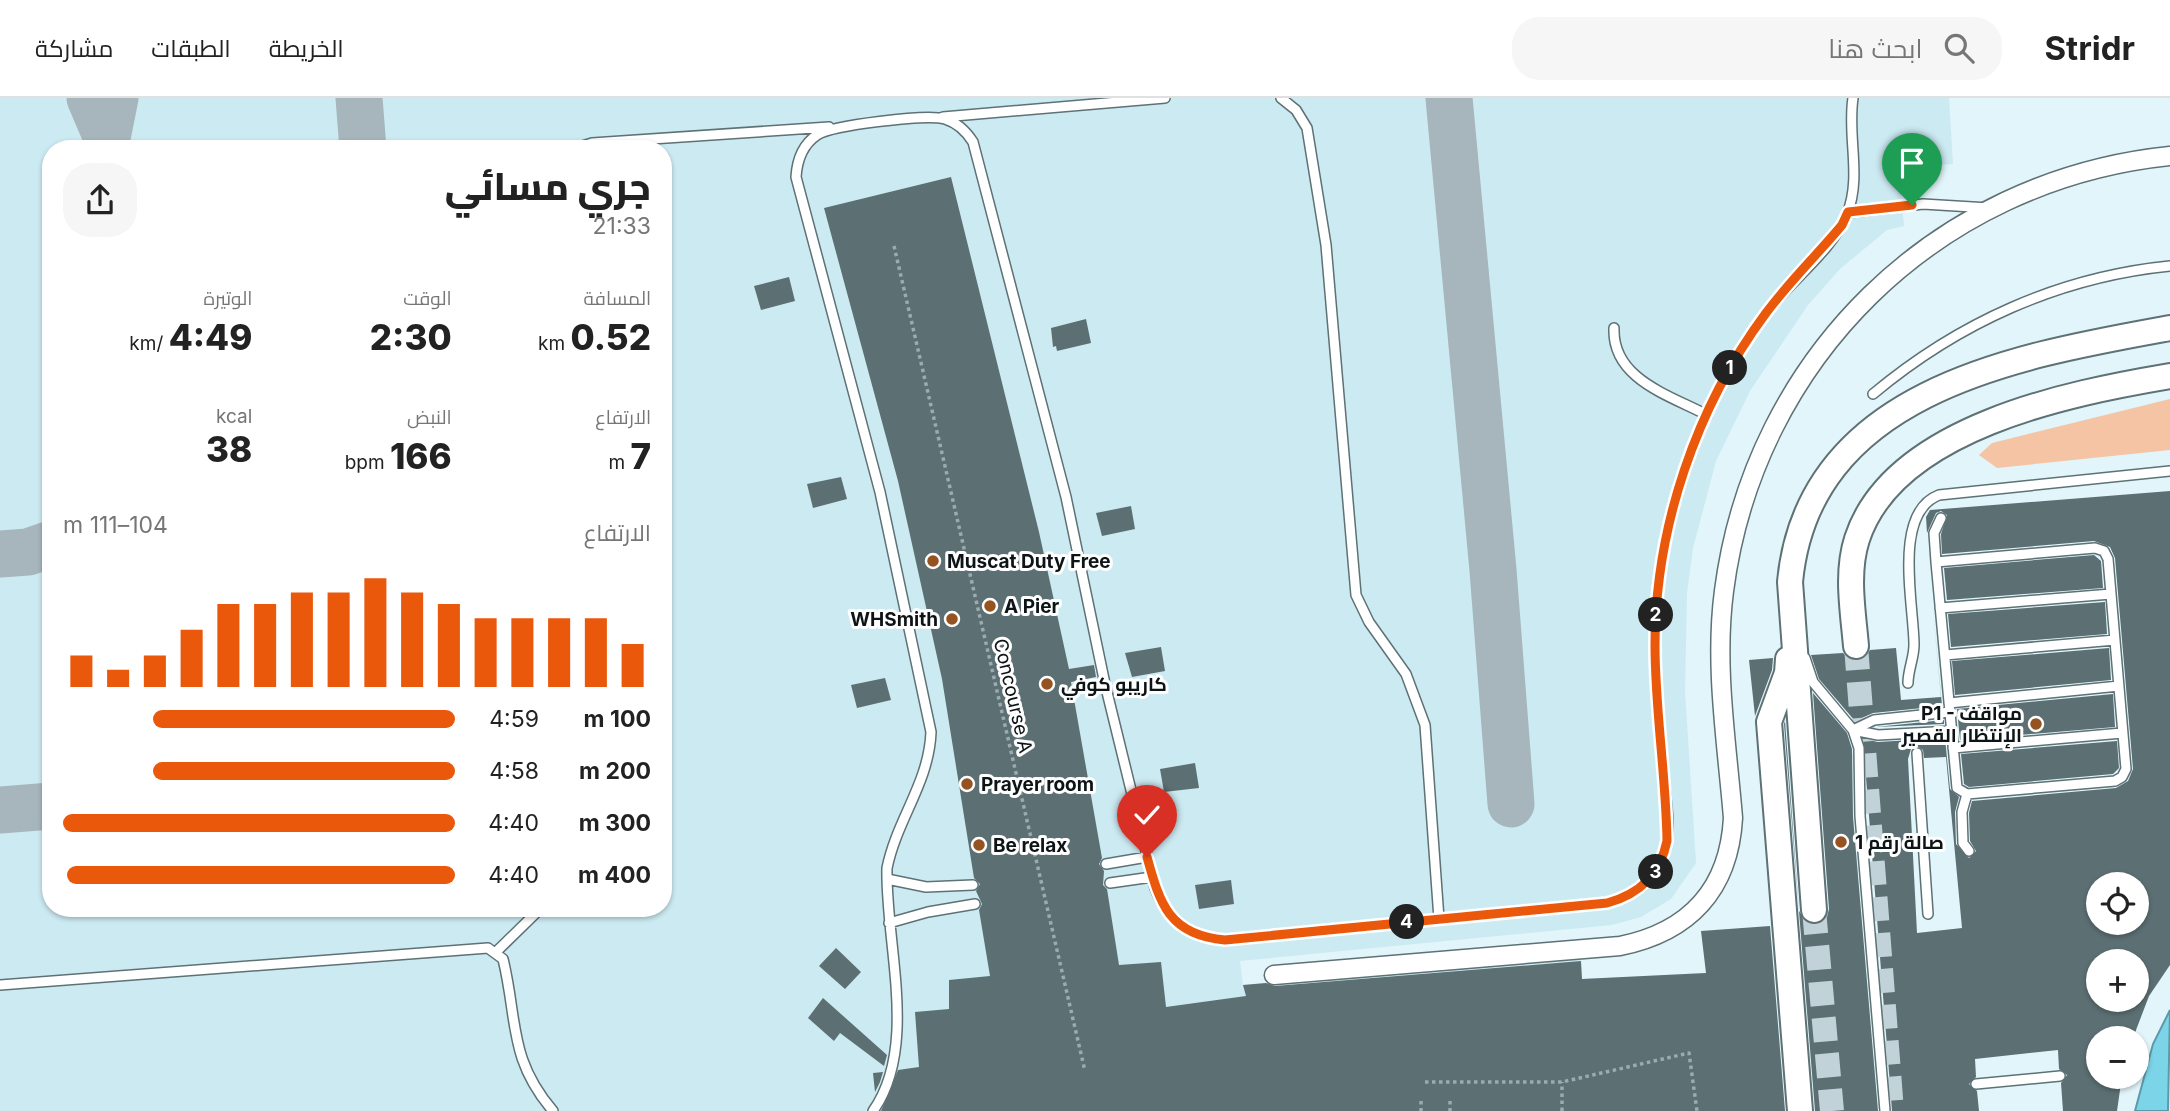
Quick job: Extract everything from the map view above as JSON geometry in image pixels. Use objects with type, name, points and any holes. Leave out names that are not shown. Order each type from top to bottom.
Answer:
[{"type":"street","points":[[1273,975],[1620,946],[1660,935],[1694,912],[1719,878],[1732,839],[1733,818],[1721,663],[1722,615],[1736,524],[1765,440],[1810,362],[1862,303],[1933,245],[1994,208],[2050,184],[2095,169],[2170,156]]},
{"type":"street","points":[[1814,909],[1790,582],[1799,529],[1822,480],[1861,438],[1911,403],[1967,378],[2074,348],[2170,328]]},
{"type":"street","points":[[1856,646],[1852,583],[1857,540],[1866,518],[1895,479],[1914,463],[1983,426],[2071,397],[2170,376]]},
{"type":"street","points":[[1792,620],[1787,673],[1769,722],[1800,1111]]},
{"type":"lane","points":[[638,140],[839,127],[1165,98]]},
{"type":"lane","points":[[1281,98],[1296,110],[1307,128],[1326,244],[1356,595],[1368,622],[1406,674],[1425,725],[1439,919]]},
{"type":"lane","points":[[935,118],[961,128],[977,151],[1066,497],[1105,684],[1152,877],[1161,903],[1169,916],[1194,934],[1225,940],[1607,903],[1636,892],[1657,870],[1667,841],[1656,671],[1658,587],[1674,504],[1707,415],[1737,357],[1758,324],[1832,237],[1848,212],[1854,187],[1853,98]]},
{"type":"lane","points":[[839,127],[816,136],[807,144],[797,165],[796,177],[880,492],[931,732],[927,768],[892,845],[887,879],[897,1041],[889,1084],[873,1111]]},
{"type":"lane","points":[[1848,212],[1923,204],[1994,208]]},
{"type":"lane","points":[[1873,394],[1952,337],[2018,304],[2087,281],[2170,266]]},
{"type":"lane","points":[[1614,328],[1616,350],[1630,373],[1707,415]]},
{"type":"lane","points":[[1908,683],[1914,646],[1909,540],[1914,518],[1927,501],[1939,495],[2170,471]]},
{"type":"lane","points":[[1936,562],[2099,549],[2108,559],[2126,769],[2119,780],[1967,794],[1957,788],[1949,708],[1945,655],[1940,608],[1936,562],[1934,533],[1941,518]]},
{"type":"lane","points":[[1940,608],[2111,594]]},
{"type":"lane","points":[[1792,620],[1813,682],[1853,730],[1860,755],[1860,816],[1885,1111]]},
{"type":"lane","points":[[1945,655],[2115,640]]},
{"type":"lane","points":[[1853,730],[1874,720],[2119,686]]},
{"type":"lane","points":[[1853,730],[1878,736],[1952,732]]},
{"type":"lane","points":[[1953,748],[2122,733]]},
{"type":"lane","points":[[1917,753],[1928,914]]},
{"type":"lane","points":[[1967,794],[1962,812],[1963,843],[1969,851]]},
{"type":"lane","points":[[1106,864],[1147,857]]},
{"type":"lane","points":[[1110,883],[1152,877]]},
{"type":"lane","points":[[887,879],[926,887],[973,885]]},
{"type":"lane","points":[[889,923],[928,912],[975,904]]},
{"type":"lane","points":[[496,952],[532,917]]},
{"type":"lane","points":[[0,985],[488,948],[496,952],[505,969],[517,1048],[532,1083],[553,1111]]},
{"type":"lane","points":[[1976,1084],[2060,1076]]},
{"type":"path","name":"Concourse A","points":[[894,246],[1085,1071]]},
{"type":"path","points":[[1425,1082],[1562,1082],[1689,1053],[1697,1111]]},
{"type":"path","points":[[1562,1082],[1562,1111]]},
{"type":"path","points":[[1421,1101],[1421,1111]]},
{"type":"path","points":[[1450,1101],[1450,1111]]},
{"type":"shaded area","points":[[0,98],[1949,98],[1953,164],[1899,168],[1904,226],[1887,230],[1840,269],[1808,305],[1750,391],[1716,461],[1693,548],[1687,593],[1685,691],[1696,863],[1671,899],[1641,917],[1612,925],[1240,961],[1243,985],[1580,955],[1582,979],[1706,973],[1716,1111],[0,1111]]},
{"type":"shaded area","points":[[2170,399],[2170,450],[1997,468],[1979,455],[1992,443]]},
{"type":"water","points":[[2170,1010],[2168,1111],[2135,1111],[2141,1089],[2149,1089],[2149,1059],[2153,1044]]},
{"type":"building","points":[[951,177],[1039,532],[1069,669],[1094,665],[1096,677],[1071,682],[1102,858],[1099,864],[1104,871],[1103,885],[1107,889],[1119,965],[1161,962],[1166,1007],[1246,996],[1243,985],[1266,983],[1275,986],[1581,961],[1582,979],[1706,973],[1701,931],[1770,926],[1785,1111],[881,1111],[898,1070],[919,1067],[915,1012],[949,1009],[949,980],[990,976],[979,910],[982,904],[976,891],[980,884],[974,878],[942,679],[898,481],[824,208]]},
{"type":"building","points":[[789,277],[795,301],[761,310],[754,286]]},
{"type":"building","points":[[1086,319],[1091,343],[1057,351],[1056,346],[1053,347],[1051,328]]},
{"type":"building","points":[[841,477],[847,499],[813,508],[807,484]]},
{"type":"building","points":[[2170,491],[2170,965],[2149,996],[2149,949],[2086,949],[2086,1012],[2143,1012],[2138,1026],[2086,1026],[2086,1089],[2120,1089],[2117,1111],[2063,1111],[2061,1083],[2067,1075],[2059,1069],[2058,1050],[1975,1059],[1976,1077],[1969,1084],[1977,1091],[1979,1111],[1892,1111],[1863,739],[1878,742],[1945,738],[1950,789],[1959,797],[1955,812],[1956,844],[1969,858],[1976,851],[1970,841],[1969,813],[1972,801],[2116,788],[2128,781],[2133,769],[2115,558],[2110,547],[2094,541],[1942,554],[1941,534],[1947,515],[1941,511],[1936,513],[1927,533],[1926,517],[1930,510]],"holes":[[[1917,746],[1923,750],[1924,758],[1946,757],[1962,928],[1917,933],[1908,759],[1911,749]]]},
{"type":"building","points":[[1131,506],[1135,529],[1102,536],[1096,513]]},
{"type":"building","points":[[2094,555],[2101,561],[2103,588],[1947,600],[1944,568]]},
{"type":"building","points":[[2105,602],[2107,634],[1951,647],[1948,614]]},
{"type":"building","points":[[1933,610],[1942,706],[1873,713],[1855,721],[1819,679],[1811,655],[1843,653],[1849,659],[1857,661],[1865,658],[1870,650],[1896,648],[1901,700],[1941,697]]},
{"type":"building","points":[[1161,647],[1165,671],[1132,677],[1125,653]]},
{"type":"building","points":[[2109,648],[2111,680],[1955,695],[1952,661]]},
{"type":"building","points":[[1773,658],[1772,670],[1755,716],[1749,660]]},
{"type":"building","points":[[885,678],[891,700],[857,708],[851,685]]},
{"type":"building","points":[[1813,693],[1847,733],[1852,749],[1853,817],[1878,1111],[1815,1111],[1784,724],[1785,721],[1799,911],[1807,923],[1816,925],[1827,917],[1829,909]]},
{"type":"building","points":[[2113,694],[2115,727],[1960,740],[1957,709]]},
{"type":"building","points":[[1944,720],[1944,724],[1877,727]]},
{"type":"building","points":[[2117,741],[2119,768],[2113,774],[1969,787],[1964,784],[1961,754]]},
{"type":"building","points":[[1195,763],[1199,788],[1164,792],[1160,769]]},
{"type":"building","points":[[1231,880],[1234,904],[1199,909],[1195,885]]},
{"type":"building","points":[[836,948],[861,972],[845,989],[819,966]]},
{"type":"building","points":[[823,998],[887,1055],[884,1066],[840,1033],[834,1041],[808,1018]]},
{"type":"building","points":[[883,1072],[880,1082],[875,1092],[873,1073]]},
{"type":"taxiway","points":[[90,98],[107,138],[115,98]]},
{"type":"taxiway","points":[[359,98],[362,140]]},
{"type":"taxiway","points":[[1449,98],[1493,570],[1511,804]]},
{"type":"taxiway","points":[[0,554],[28,552],[42,547]]},
{"type":"taxiway","points":[[0,810],[42,807]]},
{"type":"tunnel","points":[[1856,646],[1892,1111]]},
{"type":"tunnel","points":[[1814,910],[1832,1111]]},
{"type":"place","name":"Muscat Duty Free","points":[[933,561]]},
{"type":"place","name":"A Pier","points":[[990,606]]},
{"type":"place","name":"WHSmith","points":[[952,619]]},
{"type":"place","name":"كاريبو كوفي","points":[[1047,684]]},
{"type":"place","name":"P1 - مواقف الإنتظار القصير","points":[[2036,724]]},
{"type":"place","name":"Prayer room","points":[[967,784]]},
{"type":"place","name":"صالة رقم 1","points":[[1841,842]]},
{"type":"place","name":"Be relax","points":[[979,845]]},
{"type":"route","points":[[1147,857],[1155,888],[1169,916],[1194,934],[1225,940],[1607,903],[1636,892],[1648,882],[1664,856],[1667,841],[1655,643],[1658,587],[1674,504],[1702,426],[1724,379],[1766,313],[1842,225],[1848,212],[1912,205]]}]
